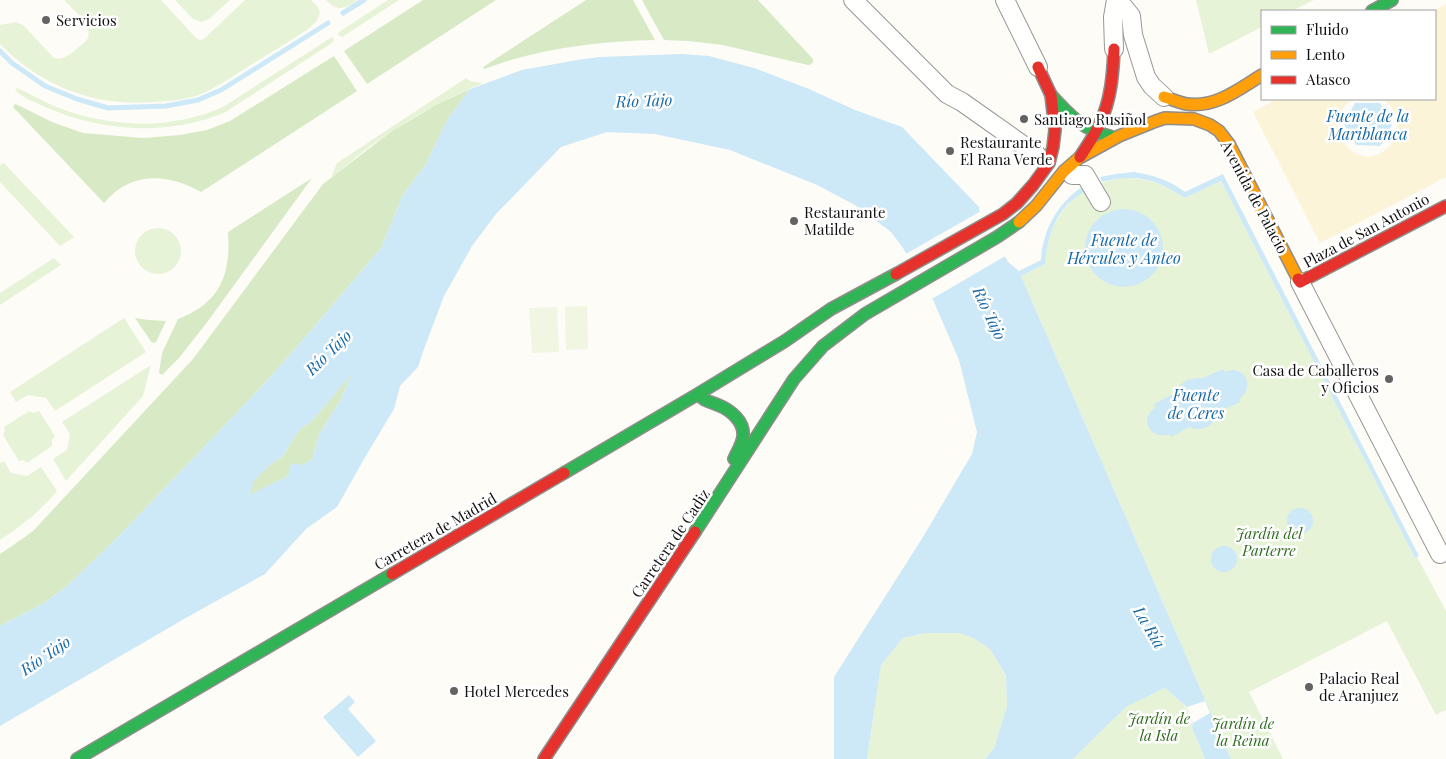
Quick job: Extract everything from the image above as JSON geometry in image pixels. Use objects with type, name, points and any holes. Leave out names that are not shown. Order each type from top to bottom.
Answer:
[{"type":"main road","points":[[1374,10],[1392,0]]},
{"type":"main road","points":[[1068,173],[1096,132],[1104,112],[1114,68],[1114,49]]},
{"type":"main road","points":[[1038,67],[1051,95],[1082,126],[1107,135],[1119,136]]},
{"type":"main road","points":[[1164,97],[1187,104],[1215,103],[1261,76]]},
{"type":"main road","name":"Carretera de Madrid","points":[[77,759],[698,394],[854,296],[910,267],[1003,214],[1033,185],[1049,162],[1055,130],[1051,95]]},
{"type":"main road","points":[[1215,103],[1211,109],[1211,116],[1219,131]]},
{"type":"main road","name":"Avenida de Palacio","points":[[1119,136],[1165,118],[1175,117],[1194,119],[1210,125],[1219,131],[1229,144],[1300,282]]},
{"type":"main road","points":[[1079,158],[1119,136]]},
{"type":"main road","name":"Carretera de Cadiz","points":[[544,759],[805,364],[823,346],[865,314],[997,237],[1022,220],[1068,173]]},
{"type":"main road","name":"Plaza de San Antonio","points":[[1300,282],[1446,206]]},
{"type":"main road","points":[[698,394],[703,400],[713,402],[728,409],[733,413],[743,429],[743,439],[730,466],[733,475]]},
{"type":"street","points":[[853,0],[947,94],[962,102],[1037,155]]},
{"type":"street","points":[[1114,49],[1113,17],[1117,0]]},
{"type":"street","points":[[1117,0],[1131,16],[1133,34],[1146,77],[1152,86],[1164,97]]},
{"type":"street","points":[[1008,6],[1038,67]]},
{"type":"street","points":[[1068,173],[1085,175],[1101,202]]},
{"type":"street","name":"Avenida de Palacio","points":[[1300,282],[1440,554]]},
{"type":"green space","points":[[64,0],[161,0],[200,40],[204,39],[245,0],[311,0],[317,6],[320,13],[317,21],[307,30],[210,90],[196,96],[181,99],[133,103],[91,97],[52,83],[16,59],[0,44],[0,25],[16,22],[23,25],[54,58],[58,59],[71,54],[85,42],[88,37],[88,31],[83,20]]},
{"type":"green space","points":[[175,0],[230,0],[209,19],[201,22],[193,19]]},
{"type":"green space","points":[[326,0],[358,0],[350,5],[338,8]]},
{"type":"green space","points":[[388,0],[399,0],[342,37],[338,35],[339,32]]},
{"type":"green space","points":[[423,0],[496,0],[367,84],[344,51]]},
{"type":"green space","points":[[586,0],[633,0],[655,40],[568,47],[525,56],[484,69],[483,67]]},
{"type":"green space","points":[[642,0],[758,0],[813,59],[813,62],[808,65],[723,45],[664,40]]},
{"type":"green space","points":[[1196,0],[1314,0],[1294,10],[1261,10],[1261,28],[1209,54]]},
{"type":"green space","points":[[332,37],[334,40],[332,43],[224,113],[180,125],[134,128],[89,122],[45,107],[25,98],[15,90],[17,88],[59,108],[100,120],[141,124],[183,120],[223,107]]},
{"type":"green space","points":[[334,56],[357,91],[201,192],[175,181],[150,178],[126,185],[104,203],[13,107],[15,104],[52,122],[83,133],[143,138],[180,135],[207,130],[230,121]]},
{"type":"green space","points":[[466,78],[470,81],[483,83],[444,101],[406,122],[369,147],[331,178],[337,163]]},
{"type":"green space","points":[[470,89],[446,122],[426,164],[403,195],[381,248],[309,333],[265,383],[118,537],[66,587],[44,603],[0,626],[0,554],[34,530],[193,359],[323,184],[392,131],[436,105]]},
{"type":"green space","points":[[4,163],[74,237],[60,246],[0,182],[0,165]]},
{"type":"green space","points":[[312,178],[179,358],[162,375],[159,373],[162,353],[178,319],[204,305],[220,286],[225,274],[227,261],[228,232]]},
{"type":"green space","name":"Jardín del Parterre","points":[[1125,178],[1142,179],[1157,183],[1185,198],[1221,181],[1415,558],[1417,557],[1446,611],[1446,710],[1436,715],[1387,621],[1249,692],[1283,759],[1231,759],[1021,276],[1045,264],[1047,247],[1052,231],[1068,205],[1092,187],[1108,181]]},
{"type":"green space","points":[[153,228],[163,228],[177,238],[181,251],[177,264],[171,270],[163,274],[153,274],[139,264],[135,256],[135,246],[145,232]]},
{"type":"green space","points":[[54,258],[61,265],[0,305],[0,293]]},
{"type":"green space","points":[[587,306],[588,349],[566,350],[565,307]]},
{"type":"green space","points":[[557,307],[559,352],[532,353],[529,308]]},
{"type":"green space","points":[[124,318],[146,352],[55,411],[46,398],[28,395],[16,402],[10,392]]},
{"type":"green space","points":[[135,318],[166,321],[156,342],[152,343]]},
{"type":"green space","points":[[151,365],[143,396],[66,481],[53,459],[67,450],[70,434],[62,422]]},
{"type":"green space","points":[[353,372],[341,399],[319,435],[312,459],[288,476],[249,496],[253,481],[271,464],[283,456],[302,427],[311,422]]},
{"type":"green space","points":[[29,411],[33,413],[39,411],[55,436],[52,440],[52,446],[27,463],[23,460],[19,461],[3,435],[4,427]]},
{"type":"green space","points":[[4,461],[11,473],[27,476],[41,467],[57,491],[30,518],[0,540],[0,463]]},
{"type":"green space","points":[[925,633],[959,633],[973,638],[990,649],[1006,677],[1007,707],[994,748],[985,759],[867,759],[881,665],[903,638]]},
{"type":"green space","name":"Jardín de la Isla","points":[[1165,688],[1188,710],[1193,722],[1192,728],[1205,759],[1073,759],[1126,707]]},
{"type":"sand","points":[[1446,4],[1446,177],[1320,243],[1253,112],[1275,100],[1353,100],[1343,108],[1338,119],[1338,130],[1343,141],[1350,150],[1360,155],[1372,156],[1384,151],[1395,138],[1398,124],[1394,111],[1383,100],[1436,100],[1436,10]]},
{"type":"water","points":[[682,54],[709,56],[754,68],[809,89],[855,110],[902,127],[979,207],[1008,262],[1019,271],[1041,260],[1045,238],[1053,218],[1066,200],[1083,186],[1086,190],[1067,205],[1054,225],[1047,248],[1045,264],[1021,276],[1231,759],[1205,759],[1192,728],[1193,723],[1187,707],[1165,688],[1126,707],[1073,759],[985,759],[994,748],[1007,707],[1006,676],[990,649],[973,638],[959,633],[925,633],[903,638],[881,665],[867,759],[834,759],[834,677],[923,537],[972,454],[977,432],[959,360],[934,302],[903,248],[891,232],[855,205],[817,185],[730,150],[655,134],[607,132],[561,147],[496,214],[472,246],[444,296],[418,367],[400,386],[394,409],[337,507],[306,529],[265,574],[0,726],[0,626],[44,603],[66,587],[118,537],[265,383],[309,333],[381,248],[403,195],[426,164],[446,122],[470,89],[522,70],[599,57]],"holes":[[[352,374],[341,399],[319,435],[312,459],[303,465],[291,463],[288,476],[249,495],[254,481],[271,464],[283,456],[302,427],[311,422]]]},
{"type":"water","name":"Fuente de la Mariblanca","points":[[1355,103],[1380,103],[1392,125],[1380,146],[1356,145],[1344,124]]},
{"type":"water","points":[[1134,172],[1161,179],[1185,192],[1223,174],[1419,556],[1415,558],[1221,181],[1185,198],[1155,182],[1126,178],[1102,182],[1100,177]]},
{"type":"water","name":"Fuente de Hércules y Anteo","points":[[1124,209],[1139,212],[1151,221],[1160,233],[1163,248],[1160,263],[1151,275],[1139,284],[1124,287],[1109,284],[1097,275],[1088,263],[1085,248],[1088,233],[1097,221],[1109,212]]},
{"type":"water","name":"Fuente de Ceres","points":[[1223,369],[1225,372],[1238,371],[1246,378],[1247,389],[1239,399],[1240,402],[1221,411],[1217,419],[1209,426],[1201,429],[1190,427],[1171,437],[1170,434],[1163,435],[1152,432],[1147,423],[1148,417],[1156,407],[1154,404],[1173,394],[1187,380],[1203,378]]},
{"type":"water","points":[[1300,508],[1309,512],[1313,521],[1309,530],[1300,534],[1291,530],[1287,521],[1291,512]]},
{"type":"water","points":[[1224,546],[1233,550],[1237,559],[1233,568],[1224,572],[1215,568],[1211,559],[1215,550]]},
{"type":"water","points":[[349,695],[355,702],[348,709],[376,741],[358,757],[323,717]]},
{"type":"pier","points":[[981,211],[1007,255],[930,300],[904,255]]},
{"type":"pier","points":[[1205,701],[1210,713],[1193,723],[1187,707]]},
{"type":"waterway","points":[[343,13],[364,0]]},
{"type":"waterway","points":[[0,51],[12,63],[45,86],[77,99],[108,108],[166,106],[198,100],[221,90],[328,23]]},
{"type":"traffic: fast","points":[[1374,10],[1392,0]]},
{"type":"traffic: fast","points":[[1051,95],[1070,115],[1084,126],[1110,136]]},
{"type":"traffic: fast","points":[[695,532],[794,379],[823,346],[865,314],[997,237],[1019,222]]},
{"type":"traffic: fast","points":[[564,473],[785,341],[831,309],[896,274]]},
{"type":"traffic: fast","points":[[698,394],[705,400],[728,410],[742,426],[743,437],[741,446],[734,459]]},
{"type":"traffic: fast","points":[[77,759],[392,574]]},
{"type":"traffic: slow","points":[[1164,97],[1187,104],[1208,103],[1227,96],[1261,76]]},
{"type":"traffic: slow","points":[[1019,222],[1036,206],[1064,171],[1079,158],[1119,136],[1156,121],[1165,118],[1194,119],[1210,125],[1219,131],[1229,144],[1298,279]]},
{"type":"traffic: jam","points":[[1080,157],[1096,132],[1107,105],[1114,49]]},
{"type":"traffic: jam","points":[[896,274],[1003,214],[1017,203],[1049,163],[1055,130],[1051,95],[1038,67]]},
{"type":"traffic: jam","points":[[1298,279],[1300,282],[1446,206]]},
{"type":"traffic: jam","points":[[392,574],[564,473]]},
{"type":"traffic: jam","points":[[544,759],[695,532]]},
{"type":"place","name":"Servicios","points":[[46,20]]},
{"type":"place","name":"Santiago Rusiñol","points":[[1024,119]]},
{"type":"place","name":"Restaurante El Rana Verde","points":[[950,151]]},
{"type":"place","name":"Restaurante Matilde","points":[[794,221]]},
{"type":"place","name":"Casa de Caballeros y Oficios","points":[[1389,379]]},
{"type":"place","name":"Palacio Real de Aranjuez","points":[[1309,687]]},
{"type":"place","name":"Hotel Mercedes","points":[[454,691]]},
{"type":"water label","name":"Río Tajo","points":[[644,100]]},
{"type":"water label","name":"Río Tajo","points":[[990,313]]},
{"type":"water label","name":"Río Tajo","points":[[328,352]]},
{"type":"water label","name":"La Ría","points":[[1150,627]]},
{"type":"water label","name":"Río Tajo","points":[[45,655]]},
{"type":"park label","name":"Jardín de la Reina","points":[[1243,732]]}]
